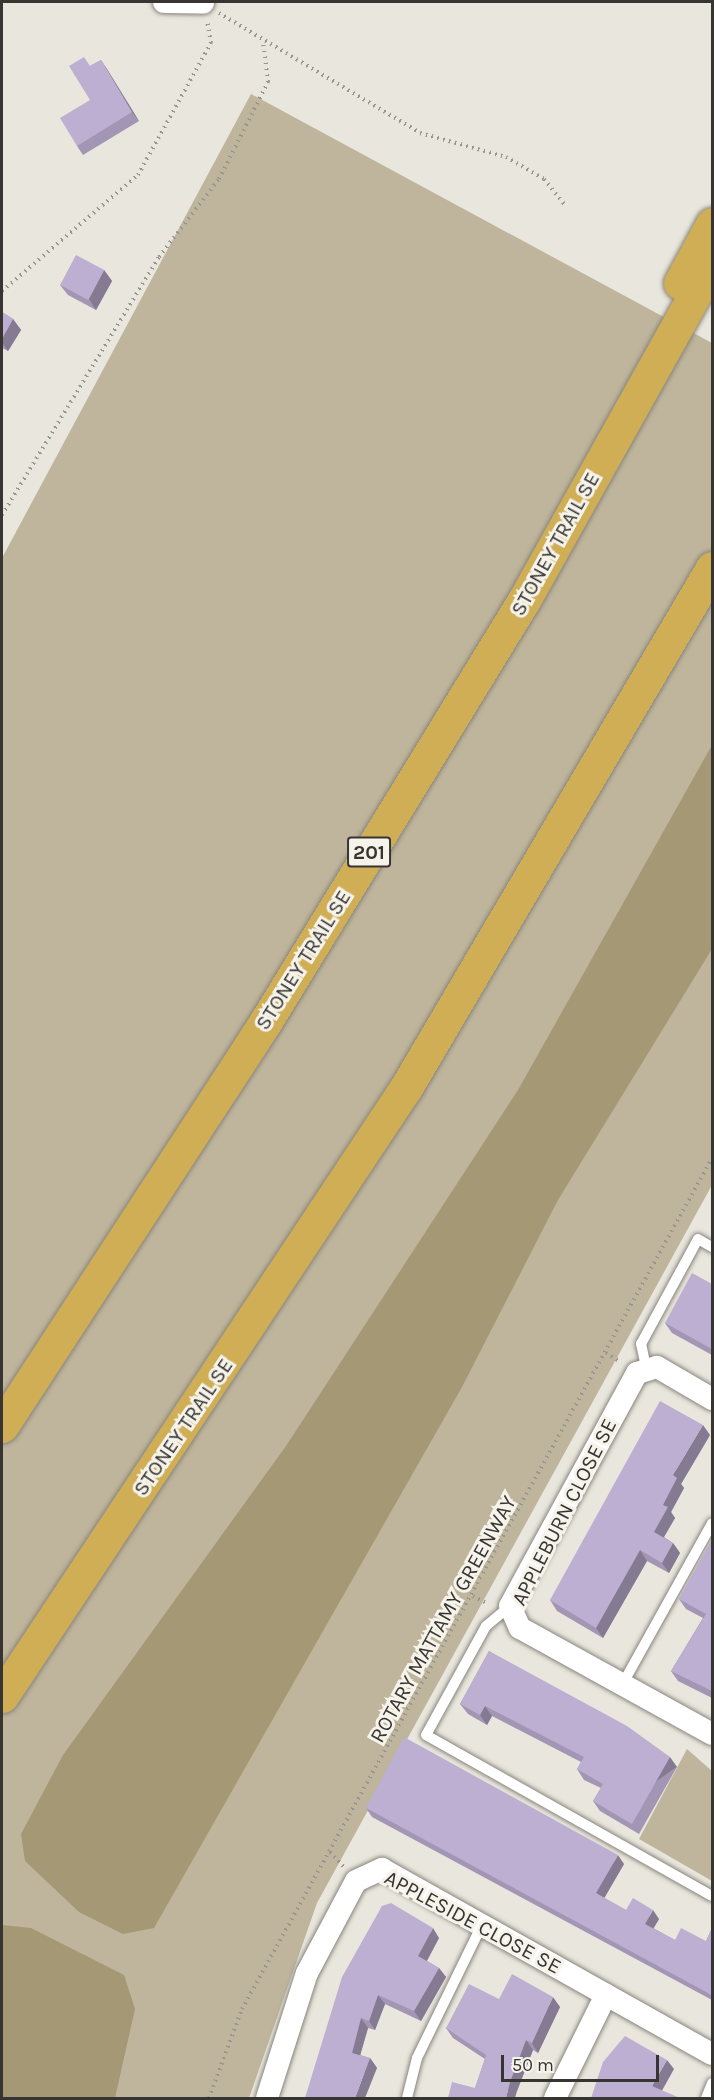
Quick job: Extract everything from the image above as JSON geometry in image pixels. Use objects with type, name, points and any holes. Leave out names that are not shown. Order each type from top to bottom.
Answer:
[{"type":"highway","points":[[649,375],[657,327],[712,224]]},
{"type":"highway","name":"STONEY TRAIL SE","points":[[2,1426],[278,1000],[523,602],[712,264]]},
{"type":"highway","name":"STONEY TRAIL SE","points":[[2,1696],[407,1086],[712,568]]},
{"type":"street","points":[[164,2],[203,3]]},
{"type":"street","points":[[646,1367],[712,1399]]},
{"type":"street","name":"APPLEBURN CLOSE SE","points":[[646,1367],[637,1373],[510,1606],[520,1628],[712,1734]]},
{"type":"street","name":"APPLESIDE CLOSE SE","points":[[267,2098],[307,1973],[356,1881],[382,1869],[712,2054]]},
{"type":"street","points":[[555,2098],[606,1995]]},
{"type":"lane","points":[[646,1367],[641,1344],[698,1239],[712,1247]]},
{"type":"lane","points":[[622,1684],[712,1523]]},
{"type":"lane","points":[[510,1606],[486,1626],[426,1735],[712,1896]]},
{"type":"lane","points":[[406,2098],[417,2058],[482,1925]]},
{"type":"lane","points":[[706,2098],[712,2083]]},
{"type":"path","points":[[203,3],[263,43],[420,133],[506,156],[544,179],[565,205]]},
{"type":"path","points":[[2,291],[138,175],[212,43],[203,3]]},
{"type":"path","points":[[2,515],[159,257],[219,179],[267,82],[263,43]]},
{"type":"path","name":"ROTARY MATTAMY GREENWAY","points":[[209,2098],[242,2008],[712,1158]]},
{"type":"shaded area","points":[[251,94],[712,343],[712,1185],[317,1903],[249,2098],[2,2098],[2,558]]},
{"type":"shaded area","points":[[712,745],[712,949],[558,1200],[462,1387],[154,1928],[123,1934],[79,1912],[25,1861],[21,1834],[63,1755],[286,1446],[518,1090]]},
{"type":"shaded area","points":[[687,1749],[712,1771],[712,1881],[639,1839]]},
{"type":"shaded area","points":[[2,1925],[31,1928],[124,1975],[135,2009],[115,2098],[2,2098]]},
{"type":"building","points":[[84,57],[90,66],[101,60],[132,112],[77,146],[60,118],[90,100],[69,66]]},
{"type":"building","points":[[76,255],[104,270],[88,300],[60,285]]},
{"type":"building","points":[[2,312],[13,319],[2,339]]},
{"type":"building","points":[[692,1273],[712,1284],[712,1349],[665,1323]]},
{"type":"building","points":[[660,1401],[703,1425],[673,1475],[677,1478],[663,1505],[668,1507],[654,1532],[673,1543],[662,1563],[640,1550],[596,1628],[550,1600]]},
{"type":"building","points":[[712,1540],[712,1691],[671,1671],[706,1614],[679,1599]]},
{"type":"building","points":[[489,1651],[627,1726],[670,1757],[632,1824],[593,1801],[603,1784],[577,1769],[584,1757],[485,1706],[480,1715],[460,1704]]},
{"type":"building","points":[[404,1737],[618,1855],[596,1893],[626,1910],[633,1898],[653,1910],[645,1924],[675,1940],[681,1928],[706,1941],[712,1928],[712,1996],[366,1808]]},
{"type":"building","points":[[391,1903],[433,1928],[418,1956],[439,1968],[414,2011],[378,1995],[369,2021],[361,2018],[352,2053],[370,2058],[355,2098],[305,2098],[342,1977],[382,1906]]},
{"type":"building","points":[[512,1974],[553,1997],[532,2043],[526,2040],[506,2098],[448,2098],[452,2082],[475,2088],[486,2055],[446,2028],[469,1984],[499,1999]]},
{"type":"building","points":[[625,2036],[667,2060],[652,2086],[680,2098],[591,2098],[603,2062]]}]
